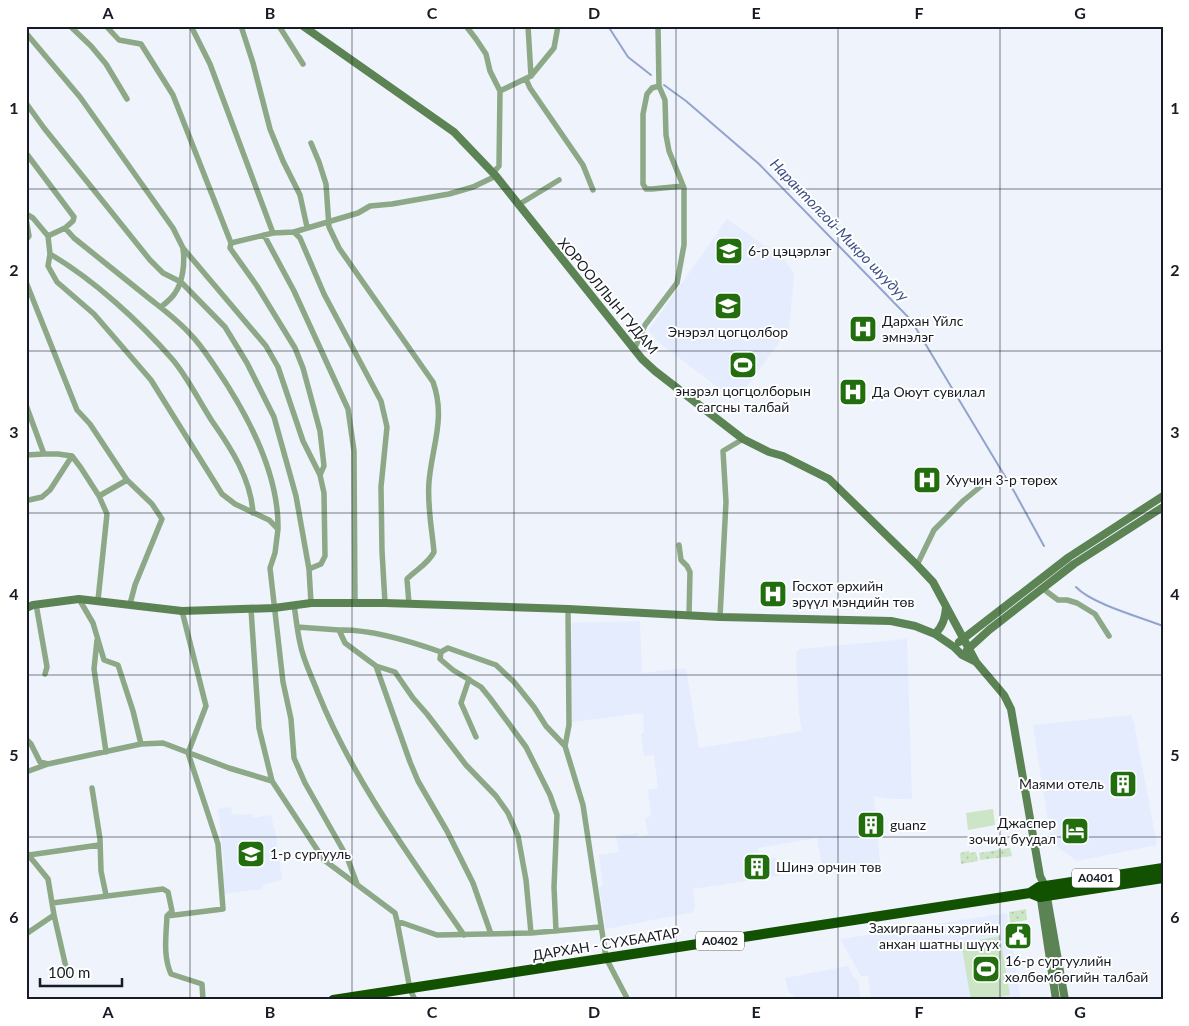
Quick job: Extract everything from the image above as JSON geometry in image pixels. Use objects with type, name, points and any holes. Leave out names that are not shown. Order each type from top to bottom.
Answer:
[{"type":"highway","name":"A0401","points":[[1040,892],[1163,868]]},
{"type":"highway","name":"A0401","points":[[1040,892],[1163,878]]},
{"type":"highway","name":"ДАРХАН - СҮХБААТАР","points":[[336,1000],[1040,892]]},
{"type":"street","points":[[70,26],[106,64],[127,100]]},
{"type":"street","points":[[106,26],[120,40],[141,44],[173,95],[231,243],[230,248],[290,338],[303,368],[322,442],[324,466],[320,475]]},
{"type":"street","points":[[191,26],[210,64],[273,233]]},
{"type":"street","points":[[241,26],[254,63],[270,129],[283,162],[300,195],[307,227]]},
{"type":"street","points":[[279,26],[303,64]]},
{"type":"street","name":"ХОРООЛЛЫН ГУДАМ","points":[[303,26],[454,132],[494,174],[634,350],[655,370],[743,439],[769,452],[783,456],[828,479],[918,564],[933,582],[963,639],[970,647],[976,662]]},
{"type":"street","points":[[231,243],[273,233],[294,232],[358,213],[370,206],[449,194],[473,187],[494,174],[499,166],[500,91],[490,71],[486,54],[466,26]]},
{"type":"street","points":[[528,26],[528,78],[530,88],[583,165],[593,190]]},
{"type":"street","points":[[500,91],[528,78],[554,48],[558,26]]},
{"type":"street","points":[[634,350],[645,325],[677,283],[684,245],[683,186],[669,151],[666,135],[665,100],[659,86],[658,26]]},
{"type":"street","points":[[26,33],[80,98],[173,228],[183,248],[266,346],[278,367],[303,441],[320,475],[324,493],[326,556],[321,564],[309,570]]},
{"type":"street","points":[[659,86],[652,88],[647,94],[642,114],[643,184],[646,189],[683,186]]},
{"type":"street","points":[[26,103],[150,260],[163,273],[180,282],[225,327],[247,362],[274,417],[296,496],[309,570],[311,603]]},
{"type":"street","points":[[310,143],[326,184],[328,222],[339,248],[433,382],[438,395],[439,414],[429,480],[431,535],[434,552],[407,579],[409,604]]},
{"type":"street","points":[[26,153],[74,217],[73,221],[65,228],[48,236]]},
{"type":"street","points":[[518,205],[559,180]]},
{"type":"street","points":[[26,214],[33,218],[48,236],[50,254],[48,266],[57,282],[94,314],[151,380],[222,494],[236,504],[269,520],[278,529]]},
{"type":"street","points":[[26,219],[29,236],[26,240]]},
{"type":"street","points":[[65,228],[74,238],[192,335],[228,385],[243,410],[264,455],[275,497],[278,518],[276,553],[270,568],[283,682],[291,719],[294,758],[304,783],[347,857],[357,884]]},
{"type":"street","points":[[294,232],[300,238],[324,294],[381,401],[386,417],[387,427],[381,487],[385,603]]},
{"type":"street","points":[[264,235],[294,291],[351,418],[354,451],[355,603]]},
{"type":"street","points":[[161,308],[176,292],[180,282],[184,255],[183,248]]},
{"type":"street","points":[[50,254],[72,266],[111,299],[174,361],[232,451],[252,498],[253,513]]},
{"type":"street","points":[[26,282],[77,410],[90,424],[128,480],[152,504],[162,518],[135,586],[130,604]]},
{"type":"street","points":[[26,405],[44,454]]},
{"type":"street","points":[[720,617],[726,502],[723,451],[743,439]]},
{"type":"street","points":[[26,455],[58,454],[72,456],[99,496],[107,514],[98,600]]},
{"type":"street","points":[[29,500],[42,497],[50,490],[72,456]]},
{"type":"street","points":[[99,496],[128,480]]},
{"type":"street","points":[[918,564],[934,530],[986,482]]},
{"type":"street","points":[[954,647],[1069,557],[1163,496]]},
{"type":"street","points":[[962,655],[1042,588],[1074,564],[1163,507]]},
{"type":"street","points":[[679,545],[681,560],[690,572],[688,616]]},
{"type":"street","points":[[1042,588],[1058,600],[1077,603],[1095,614],[1109,636]]},
{"type":"street","points":[[79,599],[93,624],[104,660],[118,665],[133,711],[141,744]]},
{"type":"street","points":[[27,607],[36,604],[79,599],[182,611],[251,610],[311,603],[385,603],[568,609],[688,616],[890,621],[915,626],[935,634],[962,655],[976,662],[1004,695],[1011,708],[1040,876],[1040,892],[1056,1000]]},
{"type":"street","points":[[36,604],[47,667],[45,674]]},
{"type":"street","points":[[294,605],[300,644],[322,702],[358,774],[388,824],[464,935]]},
{"type":"street","points":[[935,634],[941,628],[944,621],[946,605]]},
{"type":"street","points":[[568,609],[569,725],[566,746],[583,805],[606,958],[628,1000]]},
{"type":"street","points":[[251,610],[259,728],[272,781],[324,860],[395,913],[410,989],[415,1000]]},
{"type":"street","points":[[166,916],[223,909],[218,844],[188,753],[206,706],[182,611]]},
{"type":"street","points":[[297,627],[350,630],[410,641],[440,652],[448,648],[496,665],[514,682],[546,726],[566,746]]},
{"type":"street","points":[[339,630],[345,643],[376,666],[395,672],[466,765],[496,796],[508,813],[518,836],[526,880],[531,932]]},
{"type":"street","points":[[97,638],[94,669],[106,752]]},
{"type":"street","points":[[440,652],[440,659],[453,670],[481,687],[526,747],[550,795],[557,815],[554,878],[556,931]]},
{"type":"street","points":[[376,666],[418,781],[447,831],[473,883],[491,934]]},
{"type":"street","points":[[469,679],[461,703],[476,737]]},
{"type":"street","points":[[26,739],[31,744],[40,762],[48,764]]},
{"type":"street","points":[[26,772],[48,764],[141,744],[163,743],[272,781]]},
{"type":"street","points":[[92,788],[100,839],[101,871],[106,895]]},
{"type":"street","points":[[28,854],[99,845]]},
{"type":"street","points":[[28,854],[48,879],[68,976]]},
{"type":"street","points":[[52,903],[163,889],[168,892],[172,911],[166,916],[166,964],[171,974],[201,983],[204,1000]]},
{"type":"street","points":[[1040,892],[1065,1000]]},
{"type":"street","points":[[26,934],[54,915]]},
{"type":"street","points":[[397,921],[437,935],[556,931],[600,927]]},
{"type":"shaded area","name":"Энэрэл цогцолбор","points":[[727,219],[786,261],[794,275],[789,329],[736,401],[657,341],[649,330]]},
{"type":"shaded area","points":[[640,621],[642,673],[686,668],[699,748],[802,731],[799,714],[796,653],[800,649],[907,639],[912,799],[891,799],[874,796],[880,864],[823,872],[817,838],[758,848],[760,860],[776,858],[779,876],[693,889],[694,912],[606,929],[599,887],[603,886],[599,855],[619,852],[616,836],[638,833],[639,837],[648,834],[645,818],[651,816],[648,790],[658,788],[654,755],[644,756],[641,734],[644,733],[643,713],[572,722],[570,670],[572,623]]},
{"type":"shaded area","points":[[1131,715],[1157,845],[1077,861],[1051,842],[1033,725]]},
{"type":"shaded area","name":"1-р сургууль","points":[[232,807],[231,814],[252,814],[253,818],[271,815],[275,829],[282,880],[262,885],[262,889],[224,894],[222,872],[225,871],[218,809]]},
{"type":"shaded area","points":[[1007,913],[1021,1000],[871,1000],[868,976],[861,976],[840,939]]},
{"type":"shaded area","points":[[848,966],[854,978],[858,981],[861,1000],[794,1000],[793,995],[789,993],[785,978]]},
{"type":"green space","name":"энэрэл цогцолборын сагсны талбай","points":[[741,357],[751,369],[745,374],[735,362]]},
{"type":"green space","points":[[993,809],[995,825],[968,830],[966,813]]},
{"type":"green space","points":[[1010,848],[1012,856],[980,860],[979,853]]},
{"type":"green space","points":[[969,851],[970,853],[976,852],[978,861],[961,864],[960,853]]},
{"type":"green space","points":[[1026,909],[1027,920],[1010,923],[1009,912]]},
{"type":"green space","name":"16-р сургуулийн хөлбөмбөгийн талбай","points":[[1000,936],[1010,995],[971,1000],[961,943]]},
{"type":"waterway","name":"Нарантолгой-Микро шуудуу","points":[[608,26],[628,57],[651,75]]},
{"type":"waterway","name":"Нарантолгой-Микро шуудуу","points":[[664,85],[686,101],[759,164],[911,320],[1015,493],[1044,546]]},
{"type":"waterway","name":"Нарантолгой-Микро шуудуу","points":[[1076,587],[1104,604],[1163,626]]},
{"type":"place","name":"6-р цэцэрлэг","points":[[729,251]]},
{"type":"place","name":"Энэрэл цогцолбор","points":[[728,306]]},
{"type":"place","name":"Дархан Үйлс эмнэлэг","points":[[863,329]]},
{"type":"place","name":"энэрэл цогцолборын сагсны талбай","points":[[743,365]]},
{"type":"place","name":"Да Оюут сувилал","points":[[853,392]]},
{"type":"place","name":"Хуучин 3-р төрөх","points":[[927,480]]},
{"type":"place","name":"Госхот өрхийн эрүүл мэндийн төв","points":[[773,594]]},
{"type":"place","name":"Маями отель","points":[[1123,784]]},
{"type":"place","name":"guanz","points":[[871,825]]},
{"type":"place","name":"Джаспер зочид буудал","points":[[1075,831]]},
{"type":"place","name":"1-р сургууль","points":[[251,854]]},
{"type":"place","name":"Шинэ орчин төв","points":[[757,867]]},
{"type":"place","name":"Захиргааны хэргийн анхан шатны шүүх","points":[[1018,936]]},
{"type":"place","name":"16-р сургуулийн хөлбөмбөгийн талбай","points":[[986,969]]}]
